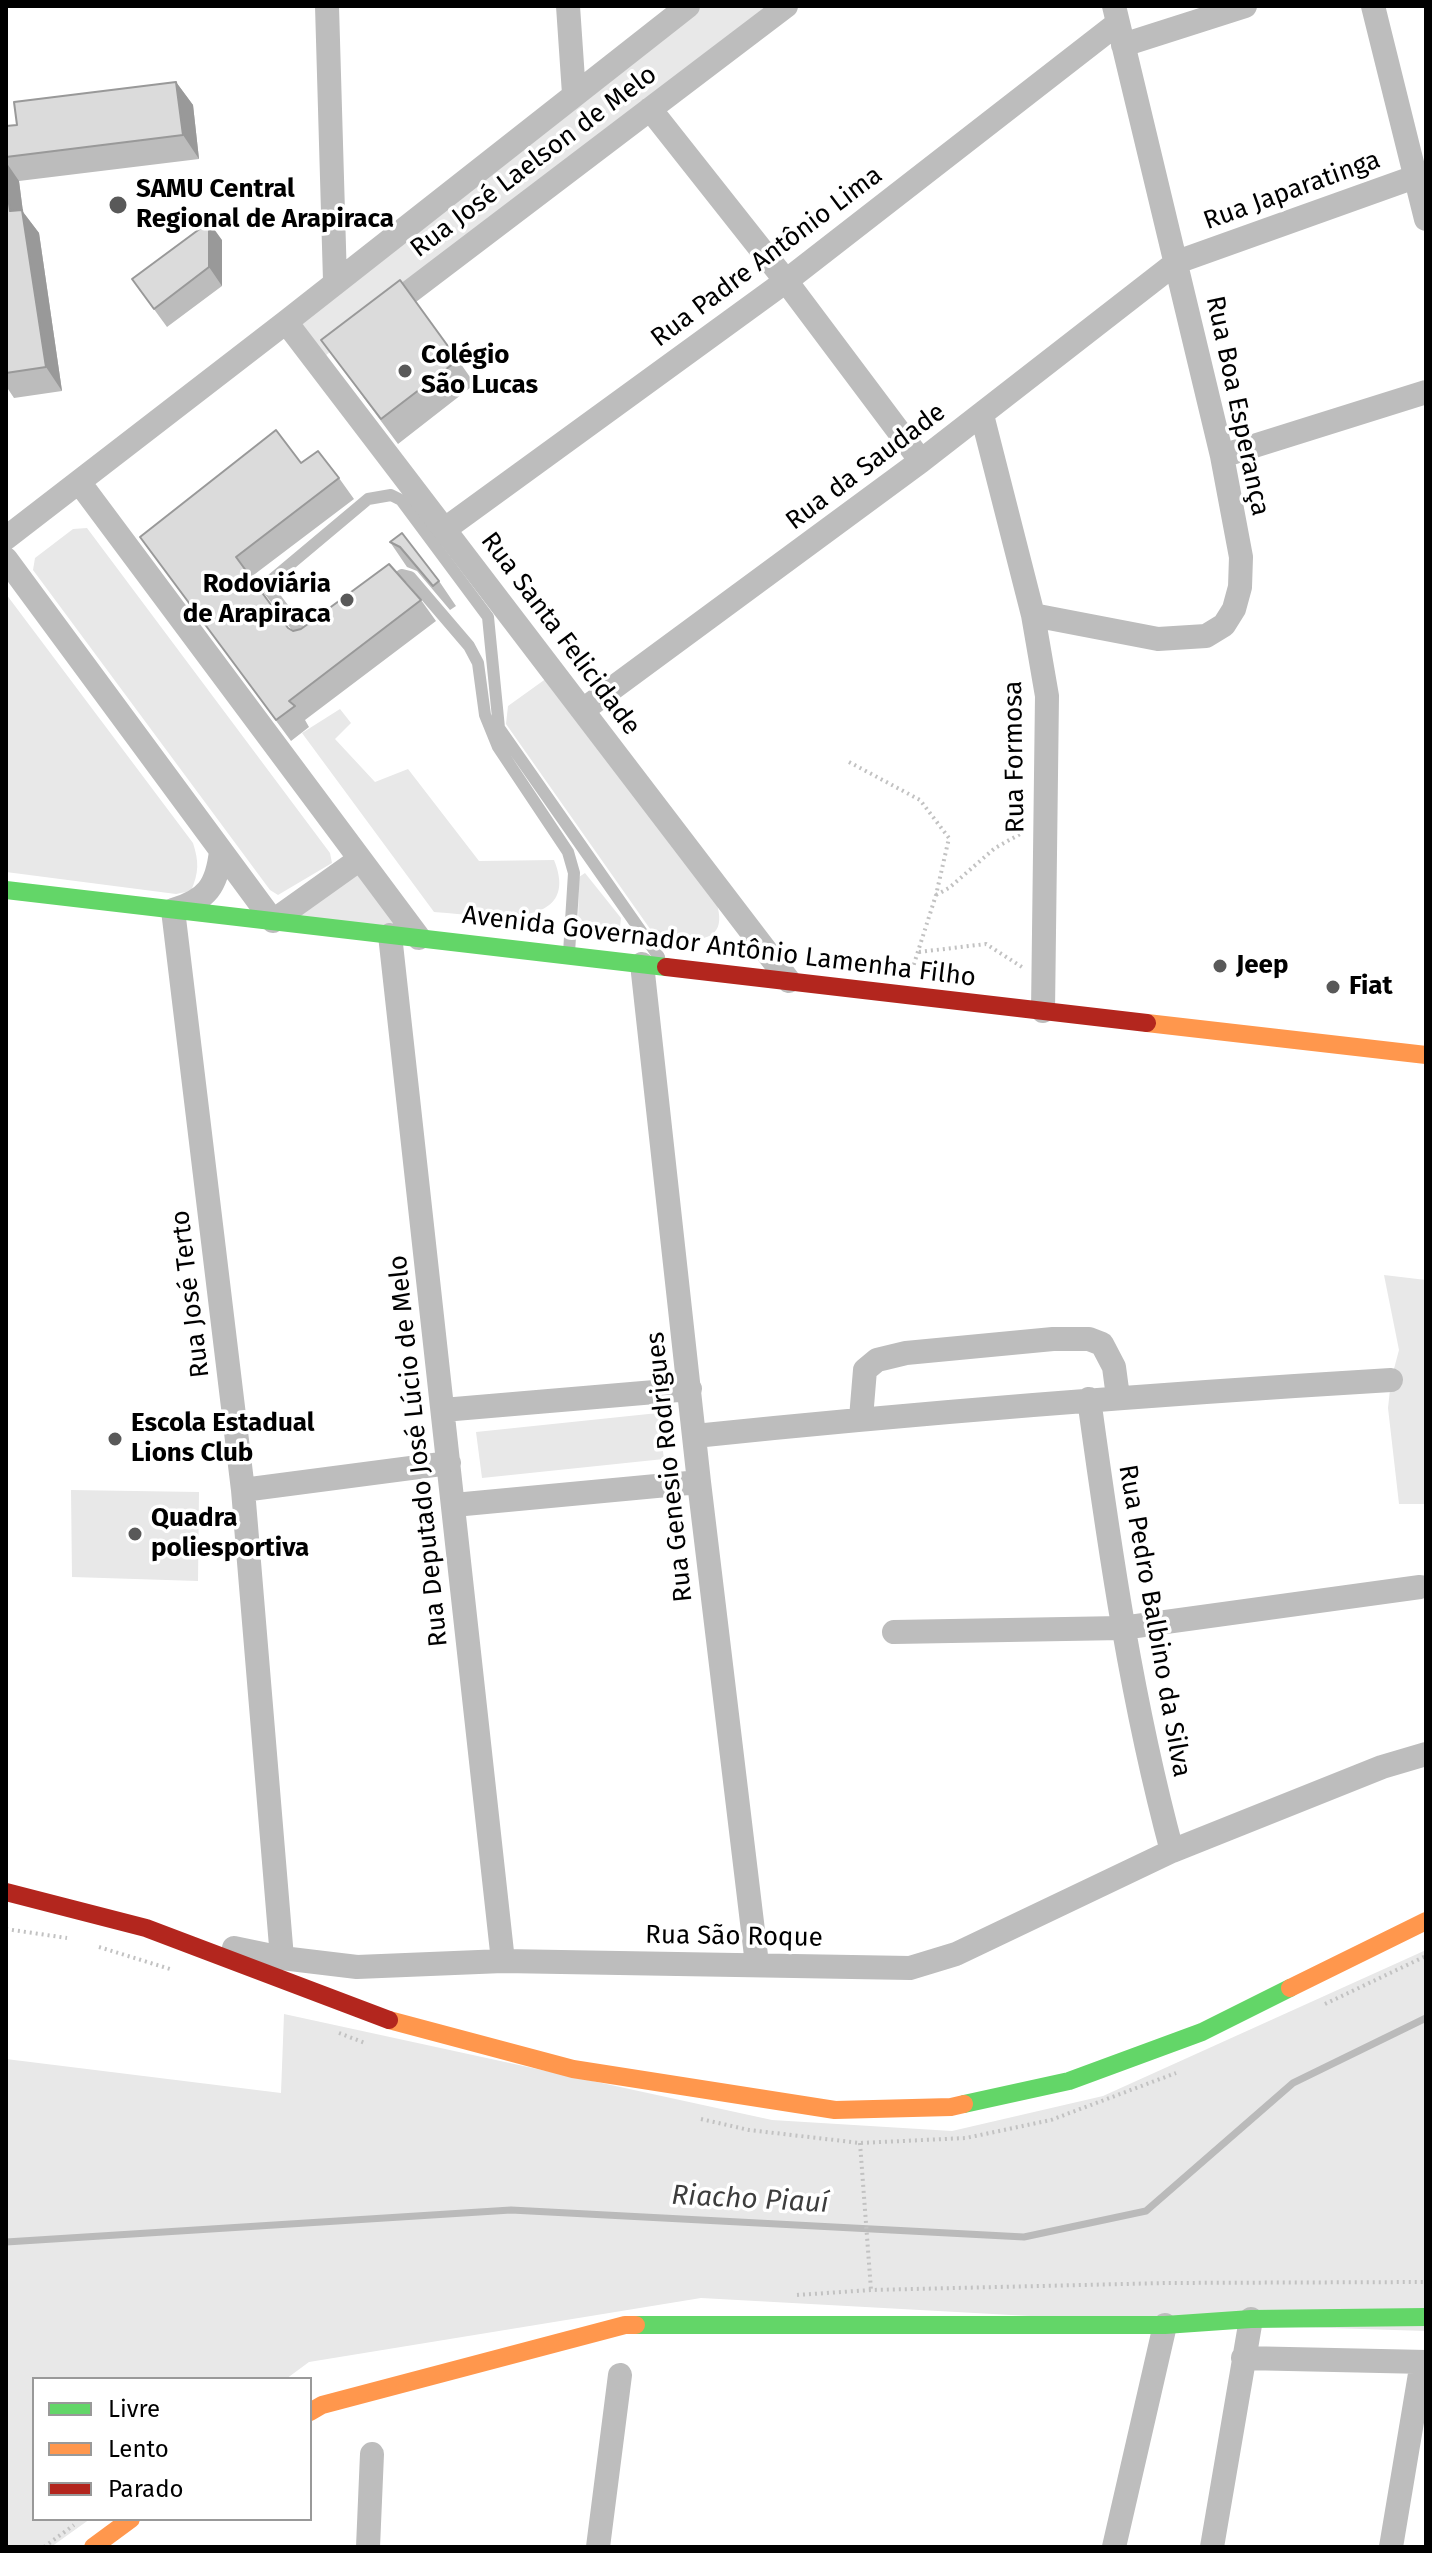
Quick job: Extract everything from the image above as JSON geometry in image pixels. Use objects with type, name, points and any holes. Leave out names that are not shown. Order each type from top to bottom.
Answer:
[{"type":"main road","name":"Avenida Governador Antônio Lamenha Filho","points":[[6,890],[1426,1055]]},
{"type":"main road","name":"Rua São Roque","points":[[6,1892],[146,1928]]},
{"type":"main road","points":[[146,1928],[407,2027],[573,2069],[835,2110],[951,2107],[1069,2081],[1202,2032],[1426,1921]]},
{"type":"main road","points":[[312,2411],[322,2405],[625,2325],[1165,2325],[1251,2319],[1426,2317]]},
{"type":"main road","points":[[93,2547],[128,2521]]},
{"type":"street","points":[[327,6],[335,281]]},
{"type":"street","points":[[568,6],[574,94]]},
{"type":"street","points":[[6,538],[688,6]]},
{"type":"street","name":"Rua José Laelson de Melo","points":[[367,325],[786,6]]},
{"type":"street","points":[[1118,25],[1245,6]]},
{"type":"street","points":[[1373,6],[1421,175],[1426,219]]},
{"type":"street","name":"Rua Boa Esperança","points":[[1033,615],[1158,639],[1206,636],[1224,625],[1234,609],[1240,587],[1241,557],[1222,456],[1118,25]]},
{"type":"street","name":"Rua Padre Antônio Lima","points":[[445,529],[786,281],[1118,25]]},
{"type":"street","points":[[650,109],[786,281],[921,461]]},
{"type":"street","name":"Rua Japaratinga","points":[[1177,262],[1421,175]]},
{"type":"street","name":"Rua da Saudade","points":[[583,710],[982,415],[1177,262]]},
{"type":"street","name":"Rua Santa Felicidade","points":[[286,322],[324,358],[445,529],[789,981]]},
{"type":"street","points":[[1222,456],[1426,392]]},
{"type":"street","name":"Rua Formosa","points":[[982,415],[1033,615],[1047,696],[1043,1011]]},
{"type":"street","points":[[79,482],[419,938]]},
{"type":"street","points":[[6,559],[273,921],[360,859]]},
{"type":"street","points":[[173,910],[188,906],[206,895],[214,882],[221,851]]},
{"type":"street","name":"Rua José Terto","points":[[173,910],[243,1490],[282,1958]]},
{"type":"street","name":"Rua Deputado José Lúcio de Melo","points":[[390,935],[503,1961]]},
{"type":"street","name":"Rua Genesio Rodrigues","points":[[653,965],[699,1482],[757,1964]]},
{"type":"street","points":[[861,1418],[865,1370],[877,1360],[906,1353],[1053,1339],[1089,1339],[1102,1344],[1114,1367],[1118,1397]]},
{"type":"street","points":[[695,1436],[861,1418],[1089,1399],[1391,1380]]},
{"type":"street","points":[[443,1410],[690,1389]]},
{"type":"street","name":"Rua Pedro Balbino da Silva","points":[[1089,1399],[1122,1628],[1152,1777],[1172,1851]]},
{"type":"street","points":[[243,1490],[449,1463]]},
{"type":"street","points":[[454,1505],[699,1482]]},
{"type":"street","points":[[894,1632],[1122,1628],[1420,1587]]},
{"type":"street","name":"Rua São Roque","points":[[146,1928],[282,1958],[357,1967],[503,1961],[910,1968],[956,1954],[1172,1851],[1382,1767],[1426,1754]]},
{"type":"street","points":[[1212,2547],[1251,2319]]},
{"type":"street","points":[[1114,2547],[1165,2325]]},
{"type":"street","points":[[1243,2358],[1424,2362],[1391,2547]]},
{"type":"street","points":[[598,2547],[620,2375]]},
{"type":"street","points":[[372,2454],[374,2546]]},
{"type":"lane","points":[[321,634],[310,643],[270,591],[269,582],[368,499],[391,495],[401,500],[488,617],[499,728],[653,965]]},
{"type":"lane","points":[[379,592],[402,575],[410,577],[469,646],[478,663],[485,715],[498,747],[568,852],[574,873],[569,955]]},
{"type":"path","points":[[849,762],[920,800],[949,838],[919,952],[902,994]]},
{"type":"path","points":[[936,895],[949,888],[995,848],[1045,820]]},
{"type":"path","points":[[919,952],[986,944],[1045,981]]},
{"type":"path","points":[[6,1929],[80,1941]]},
{"type":"path","points":[[94,1945],[180,1972]]},
{"type":"path","points":[[1317,2008],[1426,1956]]},
{"type":"path","points":[[333,2031],[376,2045]]},
{"type":"path","points":[[689,2116],[749,2130],[860,2143],[966,2138],[1051,2120],[1178,2072]]},
{"type":"path","points":[[860,2143],[871,2290]]},
{"type":"path","points":[[44,2547],[79,2521]]},
{"type":"shaded area","points":[[688,6],[786,6],[317,362],[286,322]]},
{"type":"shaded area","points":[[87,528],[330,853],[332,863],[278,895],[270,890],[33,570],[35,558],[73,529]]},
{"type":"shaded area","points":[[6,594],[193,843],[197,867],[191,891],[176,894],[6,872]]},
{"type":"shaded area","points":[[547,678],[716,901],[718,928],[712,934],[692,939],[655,936],[506,724],[508,706]]},
{"type":"shaded area","points":[[340,709],[351,723],[335,739],[375,782],[408,769],[479,861],[554,860],[559,884],[554,900],[540,910],[520,915],[434,912],[302,733]]},
{"type":"shaded area","points":[[360,859],[419,938],[273,921]]},
{"type":"shaded area","points":[[585,873],[621,918],[620,927],[578,923],[579,877]]},
{"type":"shaded area","points":[[1384,1275],[1426,1280],[1426,1504],[1399,1504],[1388,1408],[1399,1350]]},
{"type":"shaded area","points":[[658,1413],[664,1459],[482,1478],[476,1432]]},
{"type":"shaded area","name":"Quadra poliesportiva","points":[[71,1490],[199,1492],[198,1581],[72,1577]]},
{"type":"shaded area","points":[[1426,1950],[1426,2331],[1139,2322],[701,2298],[309,2362],[289,2377],[32,2377],[32,2521],[87,2521],[51,2547],[6,2547],[6,2059],[281,2093],[284,2014],[772,2120],[952,2131],[1103,2096]]},
{"type":"building","points":[[176,82],[183,135],[6,157],[6,126],[17,125],[14,102]]},
{"type":"building","points":[[6,182],[10,211],[22,210],[46,367],[6,373]]},
{"type":"building","points":[[209,222],[209,267],[154,309],[132,279]]},
{"type":"building","name":"Colégio São Lucas","points":[[400,280],[458,360],[381,419],[321,340]]},
{"type":"building","points":[[276,430],[301,463],[318,451],[339,478],[236,557],[288,628],[293,631],[301,629],[389,564],[421,600],[289,701],[295,706],[276,720],[140,537]]},
{"type":"building","points":[[402,533],[439,581],[433,586],[400,547],[390,542]]},
{"type":"waterway","name":"Riacho Piauí","points":[[6,2242],[511,2210],[1024,2237],[1146,2211],[1293,2083],[1426,2018]]},
{"type":"traffic: fast","points":[[6,890],[666,967]]},
{"type":"traffic: fast","points":[[964,2104],[1069,2081],[1202,2032],[1290,1988]]},
{"type":"traffic: fast","points":[[636,2325],[1165,2325],[1251,2319],[1426,2317]]},
{"type":"traffic: slow","points":[[1147,1023],[1426,1055]]},
{"type":"traffic: slow","points":[[1290,1988],[1426,1921]]},
{"type":"traffic: slow","points":[[389,2020],[573,2069],[835,2110],[964,2104]]},
{"type":"traffic: slow","points":[[312,2411],[322,2405],[625,2325],[636,2325]]},
{"type":"traffic: slow","points":[[93,2547],[128,2521]]},
{"type":"traffic: jam","points":[[666,967],[1147,1023]]},
{"type":"traffic: jam","points":[[6,1892],[146,1928],[389,2020]]},
{"type":"place","name":"SAMU Central Regional de Arapiraca","points":[[118,205]]},
{"type":"place","name":"Colégio São Lucas","points":[[405,371]]},
{"type":"place","name":"Rodoviária de Arapiraca","points":[[347,600]]},
{"type":"place","name":"Jeep","points":[[1220,966]]},
{"type":"place","name":"Fiat","points":[[1333,987]]},
{"type":"place","name":"Escola Estadual Lions Club","points":[[115,1439]]},
{"type":"place","name":"Quadra poliesportiva","points":[[135,1534]]}]
